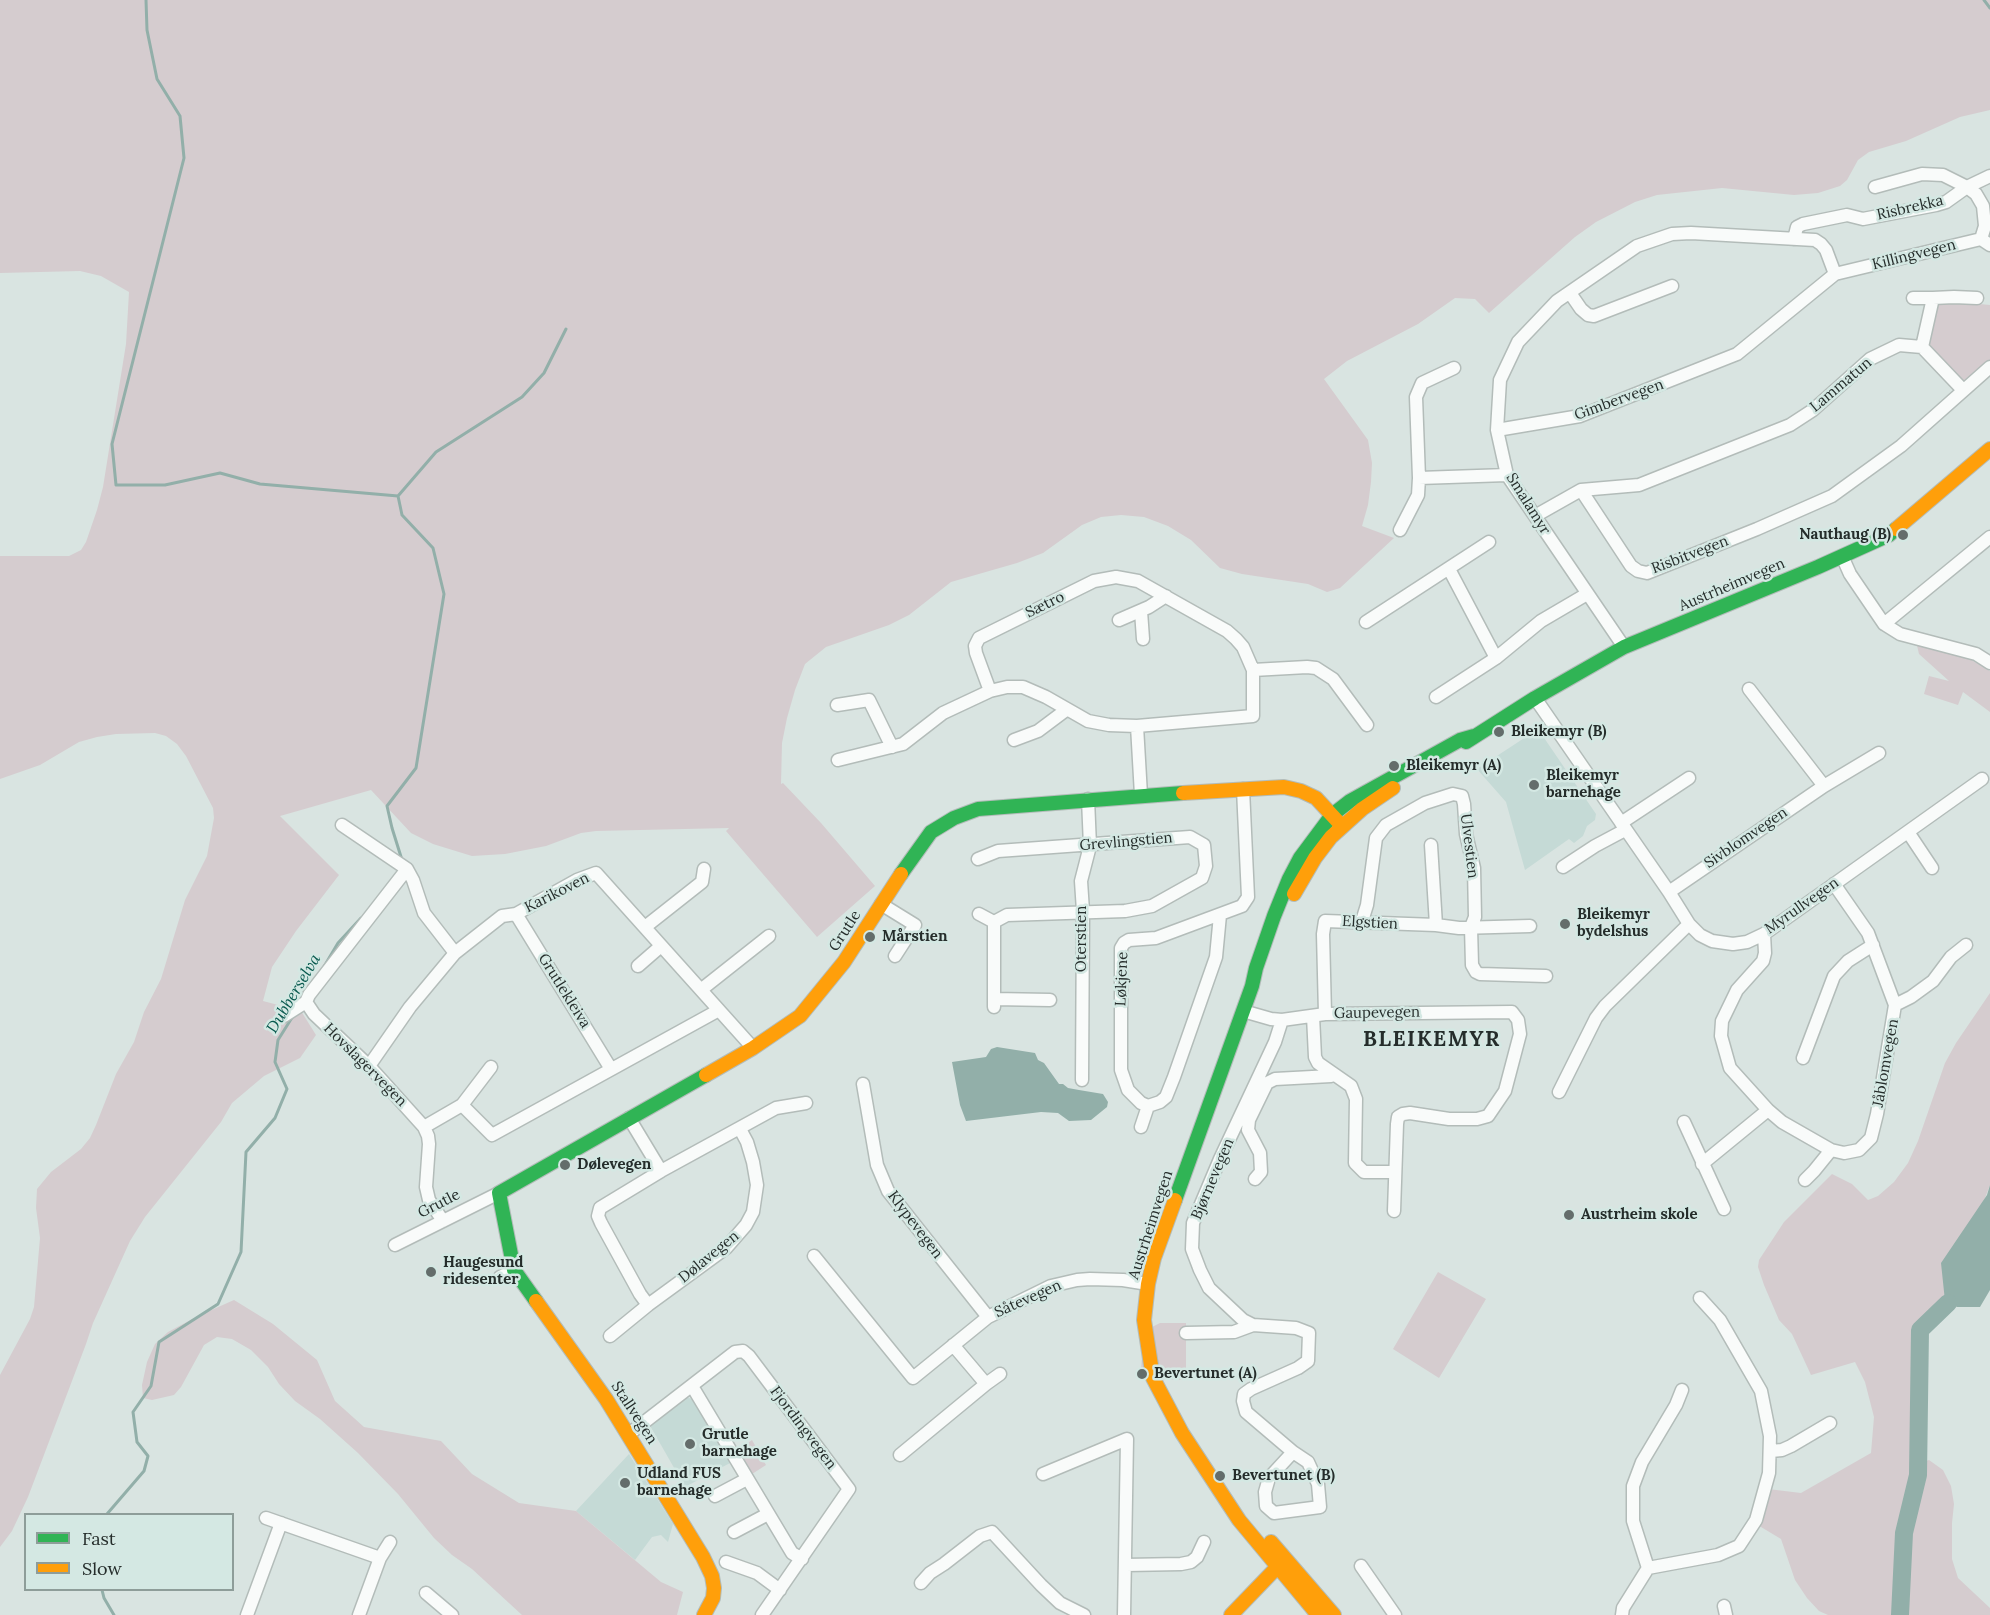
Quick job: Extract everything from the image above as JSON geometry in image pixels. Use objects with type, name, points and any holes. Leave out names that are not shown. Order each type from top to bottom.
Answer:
[{"type":"main road","name":"Austrheimvegen","points":[[1252,986],[1262,970],[1302,878],[1320,851],[1342,826],[1382,794],[1535,698],[1624,647],[1889,535],[1990,449]]},
{"type":"main road","name":"Austrheimvegen","points":[[1318,1615],[1281,1563],[1207,1470],[1171,1415],[1153,1377],[1148,1358],[1144,1320],[1148,1284],[1154,1258],[1252,986],[1256,968],[1289,879],[1307,848],[1332,815],[1366,791],[1460,740],[1474,736]]},
{"type":"main road","name":"Grutle","points":[[499,1193],[753,1048],[800,1016],[844,962],[932,832],[954,818],[978,809],[1141,795],[1284,787],[1316,798],[1342,826]]},
{"type":"main road","name":"Stallvegen","points":[[499,1193],[514,1270],[629,1434],[703,1557],[712,1576],[713,1598],[704,1615]]},
{"type":"main road","name":"Austrheimvegen","points":[[1281,1563],[1334,1615]]},
{"type":"main road","points":[[1231,1615],[1281,1563]]},
{"type":"street","name":"Risbrekka","points":[[1875,187],[1922,174],[1943,175],[1967,187]]},
{"type":"street","name":"Risbrekka","points":[[1794,239],[1797,226],[1803,224],[1847,214],[1863,219],[1935,205],[1946,202],[1967,187],[1990,176]]},
{"type":"street","points":[[1967,187],[1976,194],[1983,206],[1986,242]]},
{"type":"street","name":"Smalamyr","points":[[1624,647],[1507,475],[1497,430],[1500,380],[1518,342],[1557,301],[1637,246],[1672,234],[1682,233],[1794,239]]},
{"type":"street","points":[[1794,239],[1815,240],[1821,244],[1826,250],[1835,274]]},
{"type":"street","name":"Killingvegen","points":[[1737,354],[1835,274],[1986,242]]},
{"type":"street","points":[[1570,293],[1581,309],[1588,315],[1594,316],[1672,286]]},
{"type":"street","points":[[1913,298],[1977,298]]},
{"type":"street","points":[[1933,298],[1922,347],[1963,390],[1990,367]]},
{"type":"street","name":"Lammatun","points":[[1581,490],[1639,485],[1790,425],[1813,410],[1870,359],[1899,345],[1922,347]]},
{"type":"street","name":"Gimbervegen","points":[[1497,430],[1580,416],[1737,354]]},
{"type":"street","points":[[1400,530],[1418,495],[1416,397],[1422,383],[1454,368]]},
{"type":"street","name":"Risbitvegen","points":[[1581,490],[1631,566],[1647,573],[1832,496],[1902,446],[1963,390]]},
{"type":"street","points":[[1419,478],[1507,475]]},
{"type":"street","points":[[1535,516],[1581,490]]},
{"type":"street","points":[[1884,624],[1990,537]]},
{"type":"street","points":[[1366,622],[1489,542]]},
{"type":"street","points":[[1842,556],[1850,574],[1884,624],[1900,634],[1976,654],[1990,663]]},
{"type":"street","points":[[1449,569],[1496,658]]},
{"type":"street","name":"Sætro","points":[[838,760],[903,744],[943,712],[990,691],[1023,687],[1088,721],[1109,725],[1137,726],[1253,716],[1253,670],[1243,647],[1227,631],[1166,596],[1138,581],[1116,577],[1094,581],[985,633],[979,638],[975,646],[990,691]]},
{"type":"street","points":[[1436,697],[1496,658],[1541,621],[1587,594]]},
{"type":"street","points":[[1119,621],[1166,596]]},
{"type":"street","points":[[1141,611],[1143,639]]},
{"type":"street","points":[[1253,670],[1316,668],[1334,679],[1367,725]]},
{"type":"street","points":[[1749,689],[1824,786]]},
{"type":"street","name":"Myrullvegen","points":[[1535,698],[1689,924],[1700,935],[1712,941],[1733,944],[1747,942],[1764,934],[1982,779]]},
{"type":"street","points":[[837,705],[869,700],[892,747]]},
{"type":"street","points":[[1014,740],[1038,731],[1066,710]]},
{"type":"street","points":[[1137,726],[1141,795]]},
{"type":"street","name":"Sivblomvegen","points":[[1669,892],[1824,786],[1879,753]]},
{"type":"street","points":[[1563,867],[1623,827],[1689,778]]},
{"type":"street","name":"Løkjene","points":[[1148,1106],[1141,1103],[1128,1090],[1121,1070],[1121,948],[1129,940],[1156,938],[1242,906],[1248,897],[1243,789]]},
{"type":"street","name":"Ulvestien","points":[[1362,921],[1367,905],[1376,838],[1386,825],[1425,803],[1453,794],[1462,796],[1466,834],[1474,868],[1475,917],[1471,927],[1472,964],[1476,972],[1480,974],[1546,976]]},
{"type":"street","name":"Oterstien","points":[[1082,1080],[1083,911],[1081,881],[1090,846],[1088,799]]},
{"type":"street","points":[[342,825],[407,869],[424,912],[455,953]]},
{"type":"street","points":[[1908,832],[1932,868]]},
{"type":"street","name":"Grevlingstien","points":[[978,859],[998,851],[1190,837],[1204,845],[1206,866],[1202,878],[1152,906],[1131,910],[1007,915],[994,922]]},
{"type":"street","points":[[1431,845],[1436,925]]},
{"type":"street","points":[[284,1016],[306,1002],[309,995],[407,869]]},
{"type":"street","points":[[645,927],[702,882],[704,869]]},
{"type":"street","name":"Karikoven","points":[[516,914],[577,880],[596,873],[753,1048]]},
{"type":"street","name":"Jåblomvegen","points":[[1831,1150],[1844,1153],[1859,1150],[1871,1138],[1882,1091],[1894,1005],[1868,933],[1834,884]]},
{"type":"street","points":[[882,904],[915,926],[895,956]]},
{"type":"street","points":[[369,1066],[410,1007],[455,953],[502,916],[516,914]]},
{"type":"street","name":"Grutlekleiva","points":[[516,914],[611,1069]]},
{"type":"street","points":[[979,914],[994,922],[994,1003],[1050,1000]]},
{"type":"street","points":[[1141,1127],[1148,1106],[1166,1097],[1174,1077],[1216,957],[1220,915]]},
{"type":"street","name":"Elgstien","points":[[1319,1015],[1325,921],[1362,921],[1459,928],[1530,926]]},
{"type":"street","points":[[1559,1092],[1596,1018],[1605,1006],[1689,924]]},
{"type":"street","points":[[1764,934],[1766,953],[1763,961],[1737,990],[1727,1007],[1722,1021],[1721,1036],[1730,1068],[1768,1110],[1782,1122],[1831,1150],[1805,1180]]},
{"type":"street","points":[[702,989],[769,936]]},
{"type":"street","points":[[1803,1058],[1834,976],[1848,961],[1873,945]]},
{"type":"street","points":[[1894,1005],[1911,997],[1933,981],[1951,957],[1966,945]]},
{"type":"street","points":[[638,966],[661,946]]},
{"type":"street","name":"Hovslagervegen","points":[[306,1002],[314,1014],[369,1066],[424,1127]]},
{"type":"street","points":[[462,1105],[492,1135],[719,1010]]},
{"type":"street","name":"Gaupevegen","points":[[1243,1011],[1282,1020],[1319,1015],[1512,1012],[1518,1020],[1520,1034],[1505,1091],[1495,1108],[1488,1116],[1477,1119],[1438,1119],[1410,1113],[1398,1117],[1395,1172]]},
{"type":"street","points":[[1319,1015],[1315,1057],[1318,1063],[1351,1086],[1356,1099],[1355,1163],[1364,1172],[1395,1172],[1395,1210]]},
{"type":"street","name":"Bjørnevegen","points":[[1253,1325],[1243,1320],[1209,1287],[1192,1249],[1193,1223],[1220,1159],[1275,1042],[1282,1020]]},
{"type":"street","points":[[443,1221],[429,1200],[426,1187],[429,1144],[424,1127],[462,1105],[491,1067]]},
{"type":"street","points":[[1256,1179],[1261,1172],[1260,1153],[1248,1130],[1249,1120],[1267,1083],[1275,1079],[1331,1076],[1333,1074]]},
{"type":"street","name":"Klypevegen","points":[[863,1084],[877,1165],[888,1191],[988,1317]]},
{"type":"street","points":[[648,1305],[601,1223],[598,1211],[603,1205],[661,1171],[776,1108],[807,1102]]},
{"type":"street","points":[[1702,1164],[1768,1110]]},
{"type":"street","points":[[629,1118],[661,1171]]},
{"type":"street","points":[[1684,1122],[1724,1209]]},
{"type":"street","name":"Dølavegen","points":[[610,1336],[726,1248],[746,1225],[753,1212],[757,1185],[747,1142],[740,1129]]},
{"type":"street","name":"Grutle","points":[[395,1245],[499,1193]]},
{"type":"street","name":"Såtevegen","points":[[814,1256],[913,1378],[988,1317],[1051,1286],[1077,1280],[1123,1280],[1148,1284]]},
{"type":"street","points":[[500,1277],[514,1270]]},
{"type":"street","points":[[1622,1615],[1623,1608],[1648,1568],[1718,1555],[1739,1546],[1756,1520],[1769,1473],[1770,1436],[1761,1391],[1720,1320],[1700,1298]]},
{"type":"street","points":[[1186,1333],[1234,1332],[1253,1325],[1296,1328],[1309,1333],[1308,1361],[1244,1394],[1246,1412],[1308,1462],[1318,1484],[1320,1507],[1274,1513],[1266,1506],[1265,1492],[1269,1478],[1293,1452]]},
{"type":"street","points":[[954,1345],[986,1384]]},
{"type":"street","name":"Fjordingvegen","points":[[629,1434],[735,1352],[743,1351],[849,1489],[762,1615]]},
{"type":"street","points":[[900,1455],[1000,1374]]},
{"type":"street","points":[[692,1386],[792,1553],[801,1559]]},
{"type":"street","points":[[1648,1568],[1633,1521],[1633,1486],[1641,1462],[1676,1405],[1682,1390]]},
{"type":"street","points":[[1771,1451],[1791,1446],[1830,1423]]},
{"type":"street","points":[[1043,1474],[1127,1439],[1124,1615]]},
{"type":"street","points":[[715,1496],[747,1479]]},
{"type":"street","points":[[735,1532],[768,1514]]},
{"type":"street","points":[[266,1518],[380,1558]]},
{"type":"street","points":[[247,1615],[281,1523]]},
{"type":"street","points":[[921,1583],[930,1573],[980,1536],[992,1532],[1041,1586],[1060,1603],[1084,1615]]},
{"type":"street","points":[[359,1615],[380,1558],[390,1542]]},
{"type":"street","points":[[1126,1565],[1191,1562],[1197,1557],[1204,1542]]},
{"type":"street","points":[[726,1562],[757,1573],[780,1590]]},
{"type":"street","points":[[1361,1566],[1395,1615]]},
{"type":"street","points":[[426,1593],[452,1615]]},
{"type":"shaded area","points":[[0,0],[1990,0],[1990,110],[1960,117],[1906,141],[1869,152],[1858,160],[1847,180],[1840,186],[1818,193],[1794,195],[1722,188],[1657,195],[1635,202],[1596,222],[1575,237],[1489,313],[1475,299],[1455,298],[1418,324],[1347,361],[1324,379],[1368,440],[1372,463],[1371,482],[1362,526],[1394,538],[1340,588],[1327,592],[1308,584],[1242,574],[1220,568],[1191,540],[1168,526],[1144,517],[1121,515],[1101,517],[1082,525],[1043,553],[951,582],[909,615],[889,625],[826,647],[805,664],[795,690],[782,743],[781,784],[783,783],[821,823],[875,886],[817,937],[726,831],[729,828],[596,831],[581,833],[546,846],[505,854],[472,856],[433,844],[411,833],[371,790],[280,816],[339,875],[272,967],[263,1001],[301,1011],[316,1035],[300,1058],[264,1076],[232,1103],[221,1122],[145,1217],[130,1241],[93,1323],[28,1497],[12,1531],[0,1547],[0,1375],[34,1307],[40,1238],[36,1208],[37,1189],[51,1172],[81,1149],[90,1138],[116,1074],[134,1042],[144,1012],[161,979],[185,900],[207,856],[214,818],[213,808],[186,756],[177,744],[166,736],[155,733],[116,734],[79,742],[40,765],[0,779],[0,556],[69,556],[81,550],[86,542],[103,487],[126,344],[129,292],[101,276],[80,271],[0,273]]},
{"type":"shaded area","points":[[1936,300],[1990,305],[1990,364],[1961,382],[1927,344]]},
{"type":"shaded area","points":[[1915,637],[1953,649],[1990,671],[1990,712],[1963,692],[1958,705],[1924,694],[1929,676],[1949,681],[1919,654]]},
{"type":"shaded area","name":"Bleikemyr barnehage","points":[[1538,729],[1596,814],[1595,820],[1587,826],[1583,836],[1574,843],[1569,839],[1525,870],[1506,802],[1477,769]]},
{"type":"shaded area","points":[[1990,993],[1990,1185],[1945,1301],[1948,1303],[1920,1330],[1917,1464],[1929,1460],[1943,1470],[1951,1486],[1954,1504],[1952,1559],[1958,1578],[1990,1608],[1990,1615],[1828,1615],[1819,1611],[1795,1580],[1781,1539],[1756,1524],[1768,1489],[1801,1493],[1871,1453],[1874,1417],[1865,1382],[1855,1362],[1811,1375],[1792,1334],[1779,1320],[1758,1267],[1759,1260],[1784,1222],[1832,1174],[1852,1184],[1868,1200],[1878,1196],[1894,1182],[1908,1163],[1918,1141],[1945,1063]]},
{"type":"shaded area","points":[[997,1047],[1035,1053],[1038,1060],[1044,1063],[1059,1084],[1068,1088],[1103,1094],[1108,1102],[1107,1107],[1091,1120],[1069,1121],[1058,1113],[1041,1112],[966,1121],[960,1105],[952,1062],[986,1057],[991,1049]]},
{"type":"shaded area","points":[[1990,1185],[1990,1290],[1980,1307],[1957,1307],[1945,1301],[1941,1263],[1987,1195]]},
{"type":"shaded area","points":[[1438,1272],[1486,1299],[1439,1378],[1393,1349]]},
{"type":"shaded area","points":[[234,1300],[273,1324],[317,1360],[335,1401],[364,1427],[441,1441],[472,1474],[519,1503],[576,1511],[661,1582],[683,1592],[677,1615],[522,1615],[434,1538],[398,1494],[358,1453],[320,1419],[295,1401],[251,1350],[232,1339],[217,1337],[204,1345],[181,1387],[174,1395],[152,1400],[143,1398],[142,1385],[147,1362],[155,1344],[168,1332]]},
{"type":"shaded area","points":[[1160,1323],[1186,1323],[1186,1380],[1152,1379],[1141,1369],[1144,1331]]},
{"type":"shaded area","name":"Grutle barnehage","points":[[683,1397],[694,1399],[730,1463],[685,1487],[649,1424]]},
{"type":"shaded area","points":[[752,1440],[766,1465],[749,1476],[735,1452]]},
{"type":"shaded area","name":"Udland FUS barnehage","points":[[629,1454],[673,1524],[668,1542],[661,1535],[652,1537],[635,1560],[576,1511]]},
{"type":"waterway","points":[[146,0],[147,30],[157,79],[180,116],[184,158],[112,444],[116,485],[165,485],[220,473],[260,484],[398,496]]},
{"type":"waterway","points":[[1984,0],[1990,8]]},
{"type":"waterway","points":[[398,496],[436,452],[522,397],[544,373],[566,329]]},
{"type":"waterway","name":"Dubberselva","points":[[398,496],[402,515],[433,548],[444,594],[416,768],[387,806],[402,860]]},
{"type":"waterway","name":"Dubberselva","points":[[322,970],[338,943],[361,918]]},
{"type":"waterway","name":"Dubberselva","points":[[108,1513],[144,1471],[148,1456],[137,1442],[133,1412],[151,1386],[159,1342],[218,1304],[241,1252],[246,1152],[275,1118],[287,1089],[275,1062],[278,1040],[293,1016]]},
{"type":"waterway","points":[[1900,1615],[1904,1533],[1918,1475],[1920,1330],[1948,1303]]},
{"type":"waterway","name":"Dubberselva","points":[[102,1591],[114,1615]]},
{"type":"traffic: fast","points":[[1466,742],[1535,698],[1624,647],[1818,567],[1889,535],[1896,529]]},
{"type":"traffic: fast","points":[[1175,1200],[1252,986],[1274,916],[1300,858],[1332,815],[1350,801],[1460,740],[1474,736]]},
{"type":"traffic: fast","points":[[901,874],[931,832],[954,818],[978,809],[1183,793]]},
{"type":"traffic: fast","points":[[536,1301],[514,1270],[499,1193],[706,1075]]},
{"type":"traffic: slow","points":[[1896,529],[1990,449]]},
{"type":"traffic: slow","points":[[1183,793],[1284,787],[1316,798],[1342,826]]},
{"type":"traffic: slow","points":[[1294,894],[1315,858],[1331,837],[1362,809],[1393,788]]},
{"type":"traffic: slow","points":[[706,1075],[753,1048],[800,1016],[844,962],[901,874]]},
{"type":"traffic: slow","points":[[1175,1200],[1154,1258],[1148,1284],[1144,1320],[1153,1378],[1182,1433],[1239,1520],[1318,1615]]},
{"type":"traffic: slow","points":[[536,1301],[606,1399],[703,1557],[712,1576],[714,1588],[713,1598],[704,1615]]},
{"type":"traffic: slow","points":[[1271,1542],[1334,1615]]},
{"type":"traffic: slow","points":[[1231,1615],[1285,1559]]},
{"type":"place","name":"Nauthaug (B)","points":[[1903,535]]},
{"type":"place","name":"Bleikemyr (B)","points":[[1499,732]]},
{"type":"place","name":"Bleikemyr (A)","points":[[1394,766]]},
{"type":"place","name":"Bleikemyr barnehage","points":[[1534,785]]},
{"type":"place","name":"Bleikemyr bydelshus","points":[[1565,924]]},
{"type":"place","name":"Mårstien","points":[[870,937]]},
{"type":"place","name":"Dølevegen","points":[[565,1165]]},
{"type":"place","name":"Austrheim skole","points":[[1569,1215]]},
{"type":"place","name":"Haugesund ridesenter","points":[[431,1272]]},
{"type":"place","name":"Bevertunet (A)","points":[[1142,1374]]},
{"type":"place","name":"Grutle barnehage","points":[[690,1444]]},
{"type":"place","name":"Bevertunet (B)","points":[[1220,1476]]},
{"type":"place","name":"Udland FUS barnehage","points":[[625,1483]]},
{"type":"district","name":"BLEIKEMYR","points":[[1432,1040]]}]
